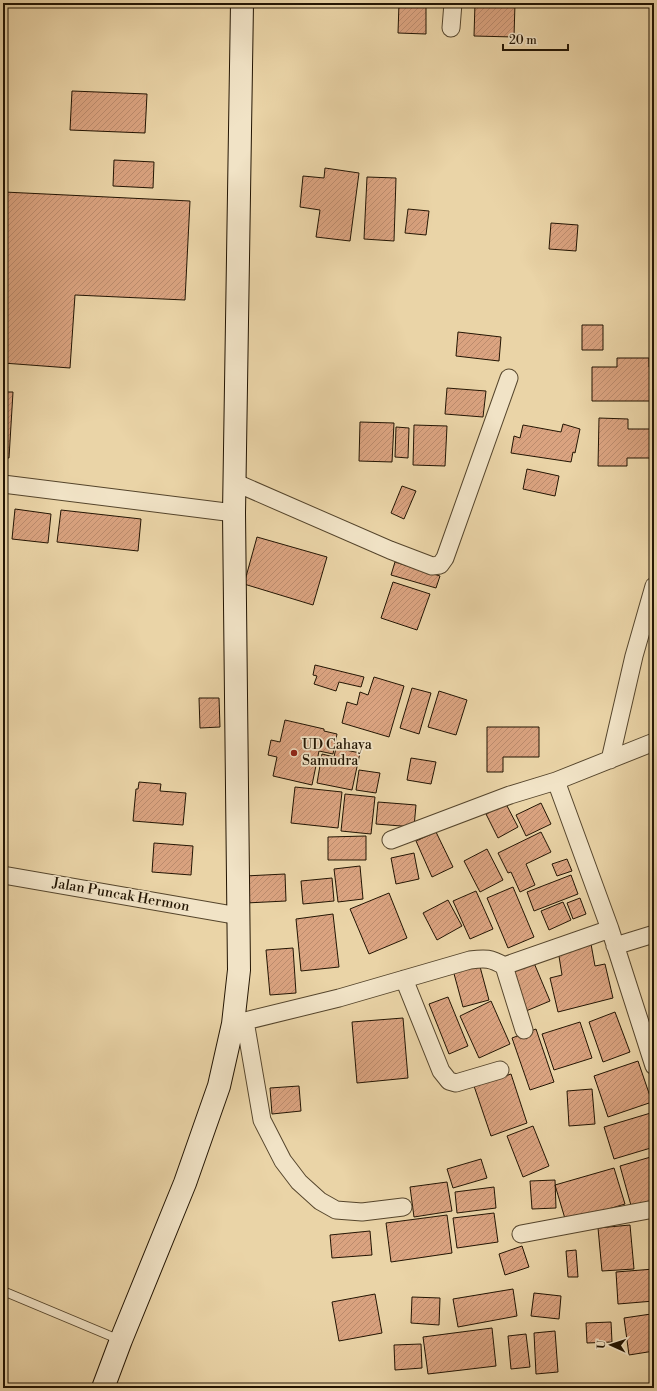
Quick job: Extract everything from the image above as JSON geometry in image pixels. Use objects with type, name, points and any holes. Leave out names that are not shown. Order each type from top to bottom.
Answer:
[{"type":"street","points":[[242,3],[234,482],[239,1022],[262,1120],[283,1161],[299,1182],[320,1202],[336,1210],[362,1212],[403,1207]]},
{"type":"street","points":[[451,28],[453,3]]},
{"type":"street","points":[[234,482],[390,550],[432,566],[440,565],[445,558],[509,378]]},
{"type":"street","points":[[3,484],[234,512]]},
{"type":"street","points":[[610,760],[634,656],[654,586]]},
{"type":"street","points":[[391,840],[510,795],[556,781],[654,742]]},
{"type":"street","points":[[556,781],[610,930],[654,1066]]},
{"type":"street","name":"Jalan Puncak Hermon","points":[[3,875],[239,916]]},
{"type":"street","points":[[239,1022],[339,998],[470,960],[485,958],[504,966],[610,930]]},
{"type":"street","points":[[615,946],[654,934]]},
{"type":"street","points":[[504,966],[524,1030]]},
{"type":"street","points":[[404,979],[441,1071],[449,1081],[456,1083],[500,1070]]},
{"type":"street","points":[[103,1388],[185,1183],[219,1086],[239,1022]]},
{"type":"street","points":[[521,1234],[654,1209]]},
{"type":"lane","points":[[3,1291],[121,1340]]},
{"type":"building","points":[[399,3],[426,3],[426,34],[398,33]]},
{"type":"building","points":[[475,3],[515,3],[514,37],[474,36]]},
{"type":"building","points":[[72,91],[147,94],[145,133],[70,130]]},
{"type":"building","points":[[114,160],[154,162],[153,188],[113,186]]},
{"type":"building","points":[[325,168],[359,173],[350,241],[316,237],[320,210],[300,207],[303,176],[324,178]]},
{"type":"building","points":[[367,177],[396,178],[394,241],[364,239]]},
{"type":"building","points":[[4,192],[190,201],[185,300],[75,295],[70,368],[3,363]]},
{"type":"building","points":[[408,209],[429,211],[426,235],[405,233]]},
{"type":"building","points":[[551,223],[578,225],[576,251],[549,249]]},
{"type":"building","points":[[582,325],[603,325],[603,350],[582,350]]},
{"type":"building","points":[[458,332],[501,337],[499,361],[456,356]]},
{"type":"building","points":[[617,358],[649,358],[649,367],[654,367],[654,401],[592,401],[592,367],[617,367]]},
{"type":"building","points":[[447,388],[486,391],[483,417],[445,414]]},
{"type":"building","points":[[3,392],[13,392],[9,458],[3,458]]},
{"type":"building","points":[[599,418],[628,419],[628,429],[654,429],[654,458],[627,458],[627,466],[598,466]]},
{"type":"building","points":[[360,422],[394,423],[392,462],[359,461]]},
{"type":"building","points":[[563,424],[580,429],[575,453],[573,452],[571,462],[511,453],[514,436],[520,438],[523,425],[561,432]]},
{"type":"building","points":[[414,425],[447,426],[445,466],[413,465]]},
{"type":"building","points":[[396,427],[409,428],[408,458],[395,457]]},
{"type":"building","points":[[527,469],[559,476],[555,496],[523,489]]},
{"type":"building","points":[[402,486],[416,491],[404,519],[391,513]]},
{"type":"building","points":[[15,509],[51,514],[48,543],[12,539]]},
{"type":"building","points":[[61,510],[141,519],[138,551],[57,542]]},
{"type":"building","points":[[257,537],[327,557],[313,605],[244,584]]},
{"type":"building","points":[[395,562],[440,576],[436,588],[391,575]]},
{"type":"building","points":[[393,582],[430,594],[417,630],[381,618]]},
{"type":"building","points":[[315,665],[364,677],[361,687],[339,682],[336,691],[314,684],[317,676],[313,675]]},
{"type":"building","points":[[374,677],[404,686],[389,737],[342,723],[347,702],[357,705],[360,692],[368,695]]},
{"type":"building","points":[[412,688],[431,693],[419,734],[400,728]]},
{"type":"building","points":[[439,691],[467,700],[456,735],[428,727]]},
{"type":"building","points":[[199,698],[219,698],[220,727],[200,728]]},
{"type":"building","name":"UD Cahaya Samudra","points":[[285,720],[324,729],[324,731],[337,734],[333,754],[319,751],[312,785],[273,776],[277,757],[268,755],[271,740],[280,742]]},
{"type":"building","points":[[487,727],[539,727],[539,757],[503,757],[503,772],[487,772]]},
{"type":"building","points":[[336,748],[360,753],[352,790],[317,783],[322,754],[334,757]]},
{"type":"building","points":[[411,758],[436,762],[431,784],[407,780]]},
{"type":"building","points":[[359,770],[380,773],[376,793],[356,790]]},
{"type":"building","points":[[139,782],[161,784],[160,791],[186,793],[183,825],[133,821],[136,789],[138,789]]},
{"type":"building","points":[[295,787],[342,792],[338,828],[291,823]]},
{"type":"building","points":[[345,794],[375,797],[371,834],[341,831]]},
{"type":"building","points":[[378,802],[416,805],[414,827],[376,824]]},
{"type":"building","points":[[541,803],[551,824],[526,836],[516,815]]},
{"type":"building","points":[[506,804],[518,827],[498,838],[486,814]]},
{"type":"building","points":[[436,832],[453,867],[432,877],[416,841]]},
{"type":"building","points":[[541,832],[551,852],[526,864],[535,885],[520,892],[511,872],[508,873],[498,853]]},
{"type":"building","points":[[366,836],[366,860],[328,860],[328,837]]},
{"type":"building","points":[[154,843],[193,846],[191,875],[152,872]]},
{"type":"building","points":[[487,849],[503,880],[480,892],[464,861]]},
{"type":"building","points":[[414,853],[419,879],[396,884],[391,858]]},
{"type":"building","points":[[567,859],[572,871],[557,876],[552,864]]},
{"type":"building","points":[[360,866],[363,899],[338,902],[334,869]]},
{"type":"building","points":[[285,874],[286,901],[246,903],[245,876]]},
{"type":"building","points":[[571,875],[578,894],[534,911],[527,892]]},
{"type":"building","points":[[332,878],[334,901],[303,904],[301,881]]},
{"type":"building","points":[[513,887],[534,937],[508,948],[487,898]]},
{"type":"building","points":[[476,891],[493,929],[470,939],[453,901]]},
{"type":"building","points":[[389,893],[407,938],[369,954],[350,909]]},
{"type":"building","points":[[580,898],[586,914],[573,919],[567,903]]},
{"type":"building","points":[[448,900],[462,926],[437,940],[423,913]]},
{"type":"building","points":[[563,902],[571,920],[549,930],[541,911]]},
{"type":"building","points":[[333,914],[339,967],[301,971],[296,919]]},
{"type":"building","points":[[591,944],[595,966],[605,964],[613,998],[558,1012],[550,978],[562,975],[558,950]]},
{"type":"building","points":[[293,948],[296,993],[270,995],[266,950]]},
{"type":"building","points":[[479,963],[489,1000],[463,1007],[453,970]]},
{"type":"building","points":[[534,963],[550,1001],[526,1011],[511,973]]},
{"type":"building","points":[[448,997],[468,1046],[449,1054],[429,1004]]},
{"type":"building","points":[[491,1001],[510,1044],[479,1058],[460,1016]]},
{"type":"building","points":[[615,1012],[630,1052],[603,1062],[589,1022]]},
{"type":"building","points":[[403,1018],[408,1078],[357,1083],[352,1022]]},
{"type":"building","points":[[580,1022],[592,1058],[554,1070],[542,1034]]},
{"type":"building","points":[[536,1029],[554,1082],[530,1090],[512,1038]]},
{"type":"building","points":[[638,1061],[652,1102],[608,1117],[594,1076]]},
{"type":"building","points":[[511,1074],[527,1123],[491,1136],[474,1086]]},
{"type":"building","points":[[299,1086],[301,1111],[272,1114],[270,1088]]},
{"type":"building","points":[[592,1089],[595,1124],[569,1126],[567,1091]]},
{"type":"building","points":[[654,1112],[654,1147],[614,1159],[604,1127]]},
{"type":"building","points":[[533,1126],[549,1166],[523,1177],[507,1136]]},
{"type":"building","points":[[654,1156],[654,1202],[632,1209],[620,1166]]},
{"type":"building","points":[[481,1159],[487,1178],[453,1188],[447,1169]]},
{"type":"building","points":[[614,1168],[625,1204],[566,1222],[555,1185]]},
{"type":"building","points":[[555,1180],[556,1208],[532,1209],[530,1181]]},
{"type":"building","points":[[447,1182],[452,1211],[414,1217],[410,1187]]},
{"type":"building","points":[[494,1187],[496,1208],[457,1213],[455,1192]]},
{"type":"building","points":[[494,1213],[498,1242],[457,1248],[453,1218]]},
{"type":"building","points":[[447,1215],[452,1253],[391,1262],[386,1223]]},
{"type":"building","points":[[630,1225],[634,1269],[602,1271],[598,1228]]},
{"type":"building","points":[[370,1231],[372,1255],[332,1258],[330,1235]]},
{"type":"building","points":[[522,1246],[529,1267],[505,1275],[499,1254]]},
{"type":"building","points":[[576,1250],[578,1277],[568,1277],[566,1251]]},
{"type":"building","points":[[654,1269],[654,1301],[618,1304],[616,1272]]},
{"type":"building","points":[[513,1289],[517,1316],[458,1327],[453,1299]]},
{"type":"building","points":[[534,1293],[561,1296],[559,1319],[531,1316]]},
{"type":"building","points":[[375,1294],[382,1333],[339,1341],[332,1302]]},
{"type":"building","points":[[412,1297],[440,1298],[439,1325],[411,1323]]},
{"type":"building","points":[[651,1314],[654,1333],[654,1351],[629,1355],[624,1318]]},
{"type":"building","points":[[611,1322],[612,1342],[587,1343],[586,1323]]},
{"type":"building","points":[[492,1328],[496,1366],[428,1374],[423,1337]]},
{"type":"building","points":[[555,1331],[558,1372],[536,1374],[534,1333]]},
{"type":"building","points":[[526,1334],[530,1367],[511,1369],[508,1336]]},
{"type":"building","points":[[421,1344],[422,1368],[395,1370],[394,1345]]},
{"type":"place","name":"UD Cahaya Samudra","points":[[294,753]]}]
